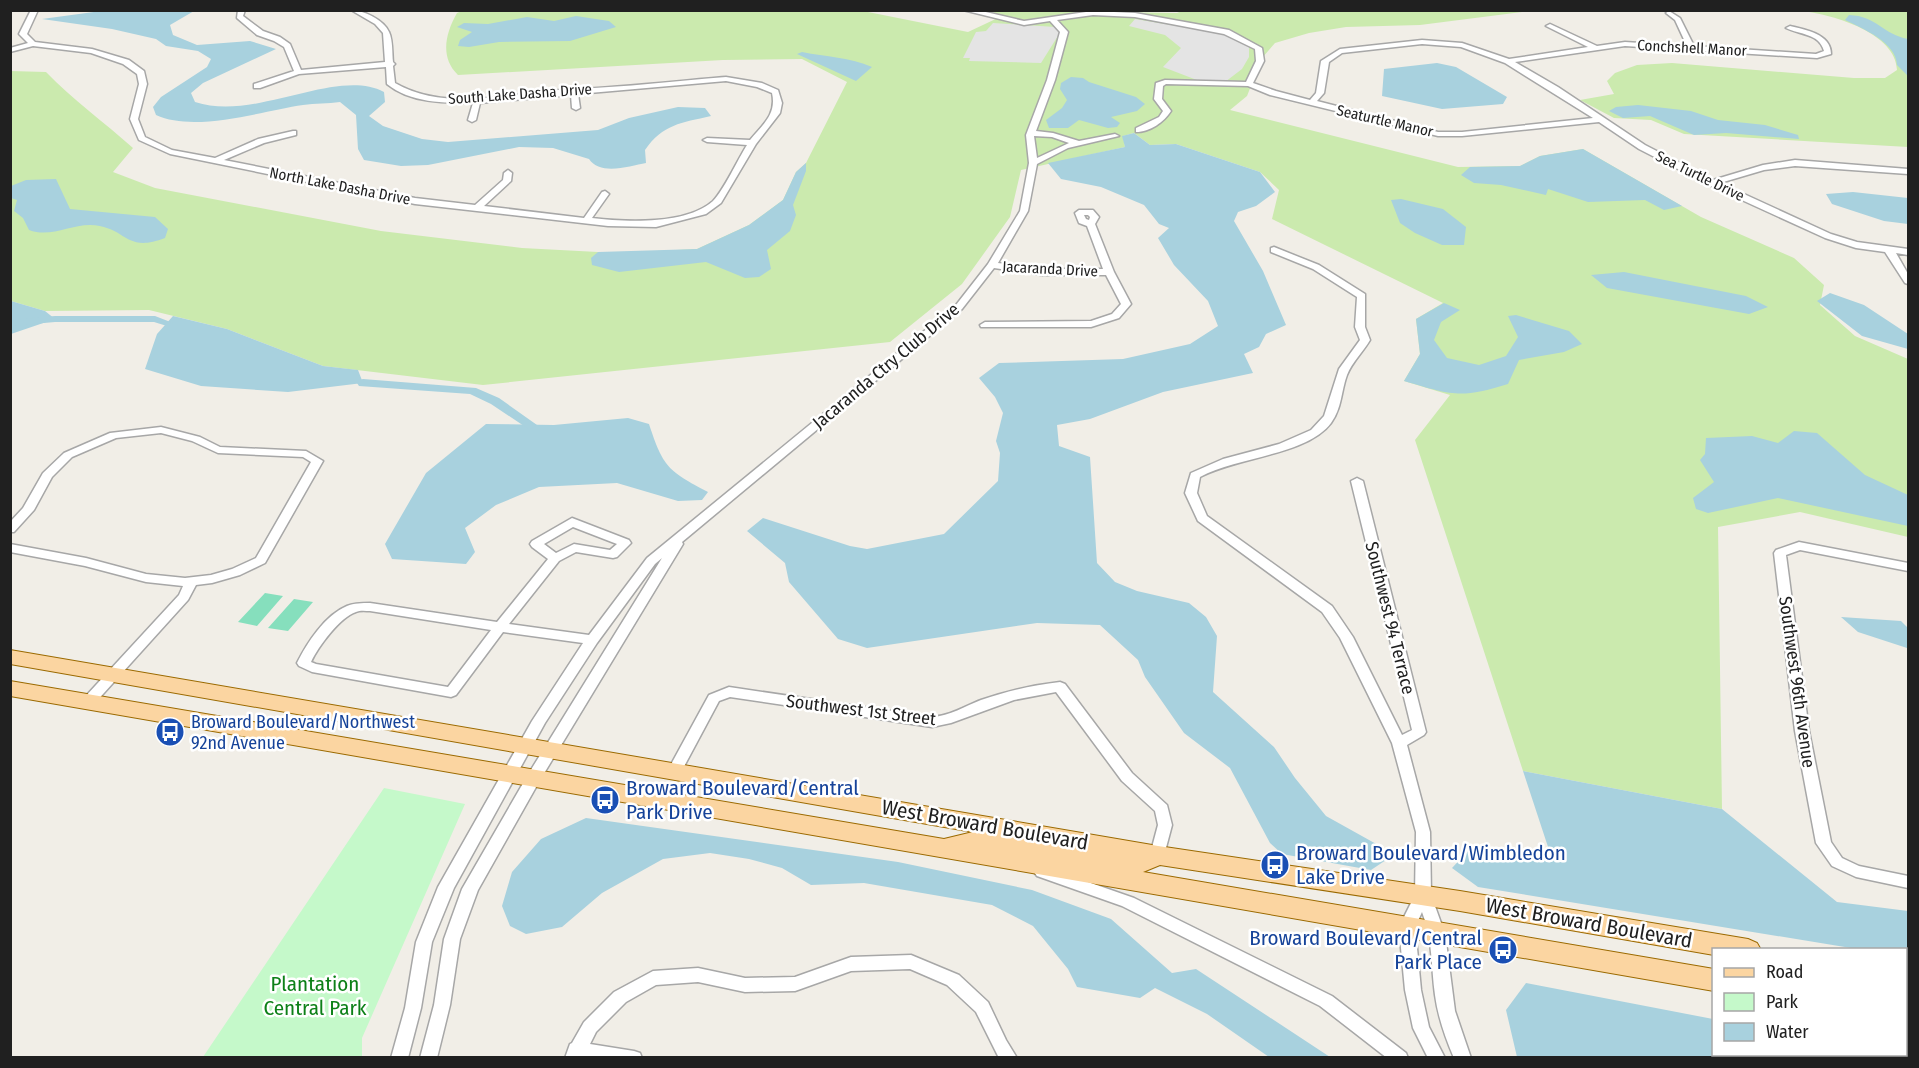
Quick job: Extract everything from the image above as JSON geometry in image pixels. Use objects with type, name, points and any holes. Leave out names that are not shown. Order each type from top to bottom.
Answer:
[{"type":"main road","name":"West Broward Boulevard","points":[[10,657],[1158,855],[1422,895],[1736,948]]},
{"type":"main road","name":"West Broward Boulevard","points":[[10,688],[1712,980]]},
{"type":"main road","points":[[936,846],[981,840],[1137,865],[1158,855]]},
{"type":"street","points":[[33,44],[23,34],[35,10]]},
{"type":"street","points":[[242,10],[239,17],[248,26],[287,46],[298,72]]},
{"type":"street","name":"South Lake Dasha Drive","points":[[354,10],[377,23],[386,32],[391,64],[391,84],[402,91],[438,100],[477,101],[702,80],[743,81],[775,92],[778,103],[776,113],[752,143]]},
{"type":"street","points":[[966,10],[1008,21],[1036,22],[1094,13],[1135,15],[1226,32],[1258,48],[1260,61],[1249,84]]},
{"type":"street","points":[[1669,13],[1678,19],[1691,47]]},
{"type":"street","points":[[1031,136],[1051,81],[1064,32],[1052,19]]},
{"type":"street","points":[[1550,26],[1596,48]]},
{"type":"street","name":"Conchshell Manor","points":[[1508,61],[1625,44],[1817,56],[1828,52],[1827,45],[1821,38],[1790,28]]},
{"type":"street","name":"Sea Turtle Drive","points":[[1311,103],[1320,93],[1324,61],[1340,51],[1363,46],[1422,42],[1462,45],[1508,61],[1555,89],[1597,120],[1642,147],[1712,183],[1828,236],[1856,245],[1908,252]]},
{"type":"street","points":[[10,50],[33,44]]},
{"type":"street","name":"North Lake Dasha Drive","points":[[33,44],[92,51],[126,62],[141,73],[143,84],[134,119],[142,138],[170,152],[416,201],[656,224],[703,212],[718,201],[752,143]]},
{"type":"street","points":[[257,86],[298,72],[391,64]]},
{"type":"street","name":"Seaturtle Manor","points":[[1138,130],[1162,119],[1167,111],[1158,99],[1159,85],[1165,82],[1249,84],[1311,103],[1438,134],[1462,134],[1597,120]]},
{"type":"street","points":[[574,91],[576,108]]},
{"type":"street","points":[[472,120],[477,101]]},
{"type":"street","points":[[216,161],[261,141],[293,133]]},
{"type":"street","points":[[1031,136],[1053,135],[1078,143]]},
{"type":"street","points":[[1031,136],[1050,138],[1066,146]]},
{"type":"street","name":"Jacaranda Ctry Club Drive","points":[[399,1058],[413,1008],[424,942],[446,887],[508,773],[592,640],[651,561],[959,308],[992,265],[1024,211],[1033,163],[1031,136]]},
{"type":"street","points":[[1033,163],[1066,146],[1115,136]]},
{"type":"street","points":[[707,140],[752,143]]},
{"type":"street","points":[[1712,183],[1763,168],[1795,163],[1908,171]]},
{"type":"street","points":[[477,208],[507,181],[508,173]]},
{"type":"street","points":[[587,219],[605,194]]},
{"type":"street","name":"Jacaranda Drive","points":[[985,326],[1091,324],[1108,320],[1122,312],[1126,304],[1109,272],[1091,224]]},
{"type":"street","points":[[1274,250],[1316,267],[1362,296],[1360,327],[1365,340],[1348,362],[1341,377],[1336,407],[1324,424],[1297,441],[1209,465],[1195,475],[1191,493],[1202,518],[1327,609],[1346,636],[1399,743],[1423,832],[1422,895],[1437,932],[1440,983],[1450,1032],[1463,1058]]},
{"type":"street","points":[[1889,250],[1908,281]]},
{"type":"street","name":"Jacaranda Drive","points":[[992,265],[1042,272],[1109,272]]},
{"type":"street","points":[[10,529],[28,510],[47,475],[68,455],[114,435],[161,430],[196,439],[218,450],[306,454],[317,461],[261,560],[236,572],[212,579],[192,581],[146,578],[86,562],[10,548]]},
{"type":"street","name":"Southwest 94 Terrace","points":[[1357,481],[1419,732],[1399,743]]},
{"type":"street","points":[[555,558],[536,544],[567,523],[577,523],[625,543],[613,554],[574,548],[555,558],[500,627],[451,692],[312,668],[304,663],[307,654],[334,623],[352,608],[370,608],[500,627],[592,640]]},
{"type":"street","name":"Jacaranda Ctry Club Drive","points":[[428,1058],[442,1005],[452,939],[470,889],[534,777],[686,531]]},
{"type":"street","name":"Southwest 96th Avenue","points":[[1908,567],[1828,549],[1799,546],[1780,553],[1802,731],[1824,843],[1838,862],[1856,871],[1908,882]]},
{"type":"street","points":[[89,701],[184,597],[192,581]]},
{"type":"street","name":"Southwest 1st Street","points":[[675,771],[714,698],[729,692],[932,722],[951,720],[968,711],[1046,687],[1060,687],[1127,777],[1162,809],[1165,825],[1158,855]]},
{"type":"street","points":[[996,856],[1128,902],[1326,1001],[1400,1058]]},
{"type":"street","points":[[1422,895],[1407,927],[1413,990],[1421,1028],[1437,1058]]},
{"type":"street","points":[[634,1058],[574,1053],[590,1027],[620,998],[653,978],[698,975],[745,985],[795,984],[851,964],[911,962],[953,980],[982,1007],[1000,1046],[1009,1058]]},
{"type":"green space","points":[[464,10],[858,10],[968,32],[1002,16],[988,10],[1177,13],[1184,10],[1529,11],[1420,25],[1346,27],[1309,33],[1275,43],[1262,58],[1247,96],[1230,110],[1458,167],[1520,166],[1540,156],[1583,149],[1701,217],[1794,258],[1824,285],[1820,305],[1855,336],[1908,359],[1908,537],[1800,512],[1718,527],[1722,809],[1523,771],[1415,440],[1450,395],[1404,381],[1420,354],[1416,319],[1443,303],[1272,219],[1279,190],[1260,172],[1176,144],[1150,145],[1134,133],[1123,136],[1125,147],[1021,170],[1010,217],[962,284],[890,342],[483,385],[323,366],[227,329],[149,310],[45,311],[11,301],[10,71],[46,72],[133,148],[113,172],[155,188],[381,231],[522,248],[617,253],[697,249],[749,225],[783,200],[796,172],[806,163],[847,82],[802,59],[723,60],[458,75],[449,61],[446,46],[447,37],[457,13]]},
{"type":"green space","points":[[1803,11],[1908,11],[1908,147],[1684,134],[1651,120],[1614,118],[1580,100],[1614,94],[1607,81],[1615,73],[1637,65],[1672,63],[1854,78],[1885,78],[1897,70],[1894,57],[1875,36],[1846,22]]},
{"type":"green space","points":[[265,593],[283,596],[257,626],[238,622]]},
{"type":"green space","points":[[294,599],[313,602],[288,631],[268,628]]},
{"type":"green space","name":"Plantation Central Park","points":[[384,788],[465,804],[362,1038],[362,1057],[203,1057]]},
{"type":"shaded area","points":[[1135,19],[1226,34],[1249,47],[1249,57],[1242,69],[1225,82],[1202,82],[1163,67],[1181,48],[1165,35],[1129,26]]},
{"type":"shaded area","points":[[993,23],[1056,27],[1061,31],[1041,63],[969,61],[970,58],[963,58],[976,32],[986,31]]},
{"type":"water","points":[[101,11],[194,11],[170,25],[173,35],[197,45],[250,41],[276,49],[203,83],[191,93],[195,102],[219,106],[244,105],[319,89],[365,86],[384,92],[385,102],[369,116],[383,126],[422,139],[448,142],[598,130],[629,118],[678,107],[705,108],[711,116],[682,123],[666,130],[645,150],[646,163],[624,168],[600,167],[589,159],[553,148],[519,147],[428,165],[401,166],[364,160],[358,149],[356,115],[340,102],[303,105],[209,121],[172,120],[156,115],[153,107],[161,97],[207,67],[211,59],[198,51],[166,46],[156,39],[112,29],[42,19]]},
{"type":"water","points":[[1849,15],[1866,18],[1899,37],[1908,39],[1908,76],[1897,65],[1895,57],[1885,43],[1845,20]]},
{"type":"water","points":[[576,16],[609,21],[616,27],[570,41],[499,42],[469,47],[458,46],[460,40],[472,32],[457,27],[464,23],[488,24],[527,17],[554,21]]},
{"type":"water","points":[[802,52],[847,59],[872,67],[856,81],[797,54]]},
{"type":"water","points":[[1437,63],[1456,67],[1507,97],[1503,104],[1442,109],[1382,96],[1384,69]]},
{"type":"water","points":[[1071,77],[1083,78],[1136,97],[1145,104],[1137,111],[1111,117],[1120,123],[1117,127],[1108,128],[1079,120],[1068,128],[1049,128],[1046,120],[1062,108],[1067,100],[1060,89],[1061,83]]},
{"type":"water","points":[[1638,105],[1691,111],[1718,120],[1765,125],[1798,135],[1799,139],[1726,133],[1694,135],[1650,116],[1623,118],[1609,111],[1616,107]]},
{"type":"water","points":[[1134,133],[1150,145],[1176,144],[1260,172],[1275,192],[1256,206],[1238,212],[1234,221],[1263,271],[1286,325],[1266,334],[1259,347],[1244,354],[1253,373],[1163,392],[1090,419],[1057,425],[1059,446],[1090,457],[1097,563],[1115,582],[1137,591],[1189,603],[1206,617],[1217,636],[1213,692],[1274,747],[1295,778],[1326,816],[1387,850],[1386,860],[1371,870],[1282,854],[1270,843],[1230,768],[1184,733],[1145,677],[1138,660],[1100,625],[1037,623],[867,648],[838,639],[789,582],[785,563],[747,531],[763,518],[850,546],[867,549],[944,534],[998,481],[1000,453],[996,441],[1003,413],[995,397],[979,378],[999,363],[1123,359],[1190,344],[1218,326],[1208,301],[1174,265],[1158,238],[1169,228],[1159,224],[1144,205],[1101,187],[1061,179],[1048,163],[1125,147],[1122,136]]},
{"type":"water","points":[[1583,149],[1682,206],[1664,210],[1645,200],[1588,202],[1548,189],[1546,195],[1501,185],[1474,183],[1461,175],[1470,167],[1520,166],[1540,156]]},
{"type":"water","points":[[806,163],[806,171],[793,205],[796,215],[790,231],[767,250],[771,269],[759,277],[745,278],[706,262],[619,272],[592,265],[591,258],[598,252],[697,249],[749,225],[783,200],[796,172]]},
{"type":"water","points":[[56,179],[70,209],[155,217],[168,229],[165,238],[141,243],[112,230],[90,225],[44,233],[29,230],[23,218],[14,211],[17,200],[11,198],[11,186],[26,180]]},
{"type":"water","points":[[1853,192],[1908,198],[1908,224],[1884,221],[1832,204],[1826,194]]},
{"type":"water","points":[[1401,199],[1443,209],[1466,227],[1464,245],[1442,245],[1415,233],[1400,223],[1391,200]]},
{"type":"water","points":[[1624,272],[1746,296],[1768,307],[1749,314],[1607,288],[1591,275]]},
{"type":"water","points":[[1830,293],[1864,305],[1908,334],[1908,349],[1862,336],[1817,301]]},
{"type":"water","points":[[11,301],[45,311],[55,319],[11,334]]},
{"type":"water","points":[[1444,303],[1460,310],[1441,322],[1434,340],[1447,358],[1479,365],[1506,356],[1518,337],[1508,316],[1516,315],[1569,331],[1582,344],[1564,352],[1519,360],[1508,384],[1478,392],[1445,392],[1404,381],[1420,354],[1416,319]]},
{"type":"water","points":[[173,316],[227,329],[323,366],[358,370],[363,383],[288,392],[201,386],[145,369],[157,334]]},
{"type":"water","points":[[628,418],[649,424],[658,450],[675,473],[708,492],[702,500],[678,501],[617,483],[539,487],[496,505],[465,528],[475,552],[466,564],[392,559],[385,544],[426,473],[486,424],[554,425]]},
{"type":"water","points":[[1794,431],[1817,433],[1865,475],[1908,495],[1908,526],[1778,498],[1708,513],[1696,509],[1693,498],[1714,482],[1700,460],[1705,454],[1706,438],[1752,436],[1778,443]]},
{"type":"water","points":[[1841,617],[1901,621],[1908,628],[1908,657],[1907,648],[1858,632]]},
{"type":"water","points":[[1523,771],[1722,809],[1837,902],[1908,911],[1908,958],[1907,948],[1851,948],[1478,887],[1452,868],[1469,850],[1551,856]]},
{"type":"water","points":[[586,818],[898,862],[1032,890],[1111,919],[1172,973],[1196,969],[1330,1057],[1269,1057],[1207,1014],[1155,988],[1140,998],[1077,987],[1068,969],[1033,926],[992,905],[864,883],[811,885],[782,868],[749,859],[710,853],[663,859],[602,893],[562,927],[526,934],[510,926],[502,906],[512,872],[541,839]]},
{"type":"water","points":[[1526,983],[1712,1019],[1712,1056],[1782,1057],[1517,1057],[1506,1010]]},
{"type":"waterway","points":[[10,323],[55,319],[155,319],[167,323]]},
{"type":"waterway","points":[[363,383],[472,391],[495,401],[531,425]]},
{"type":"place","name":"Broward Boulevard/Northwest 92nd Avenue","points":[[170,732]]},
{"type":"place","name":"Broward Boulevard/Central Park Drive","points":[[605,800]]},
{"type":"place","name":"Broward Boulevard/Wimbledon Lake Drive","points":[[1275,865]]},
{"type":"place","name":"Broward Boulevard/Central Park Place","points":[[1503,950]]}]
